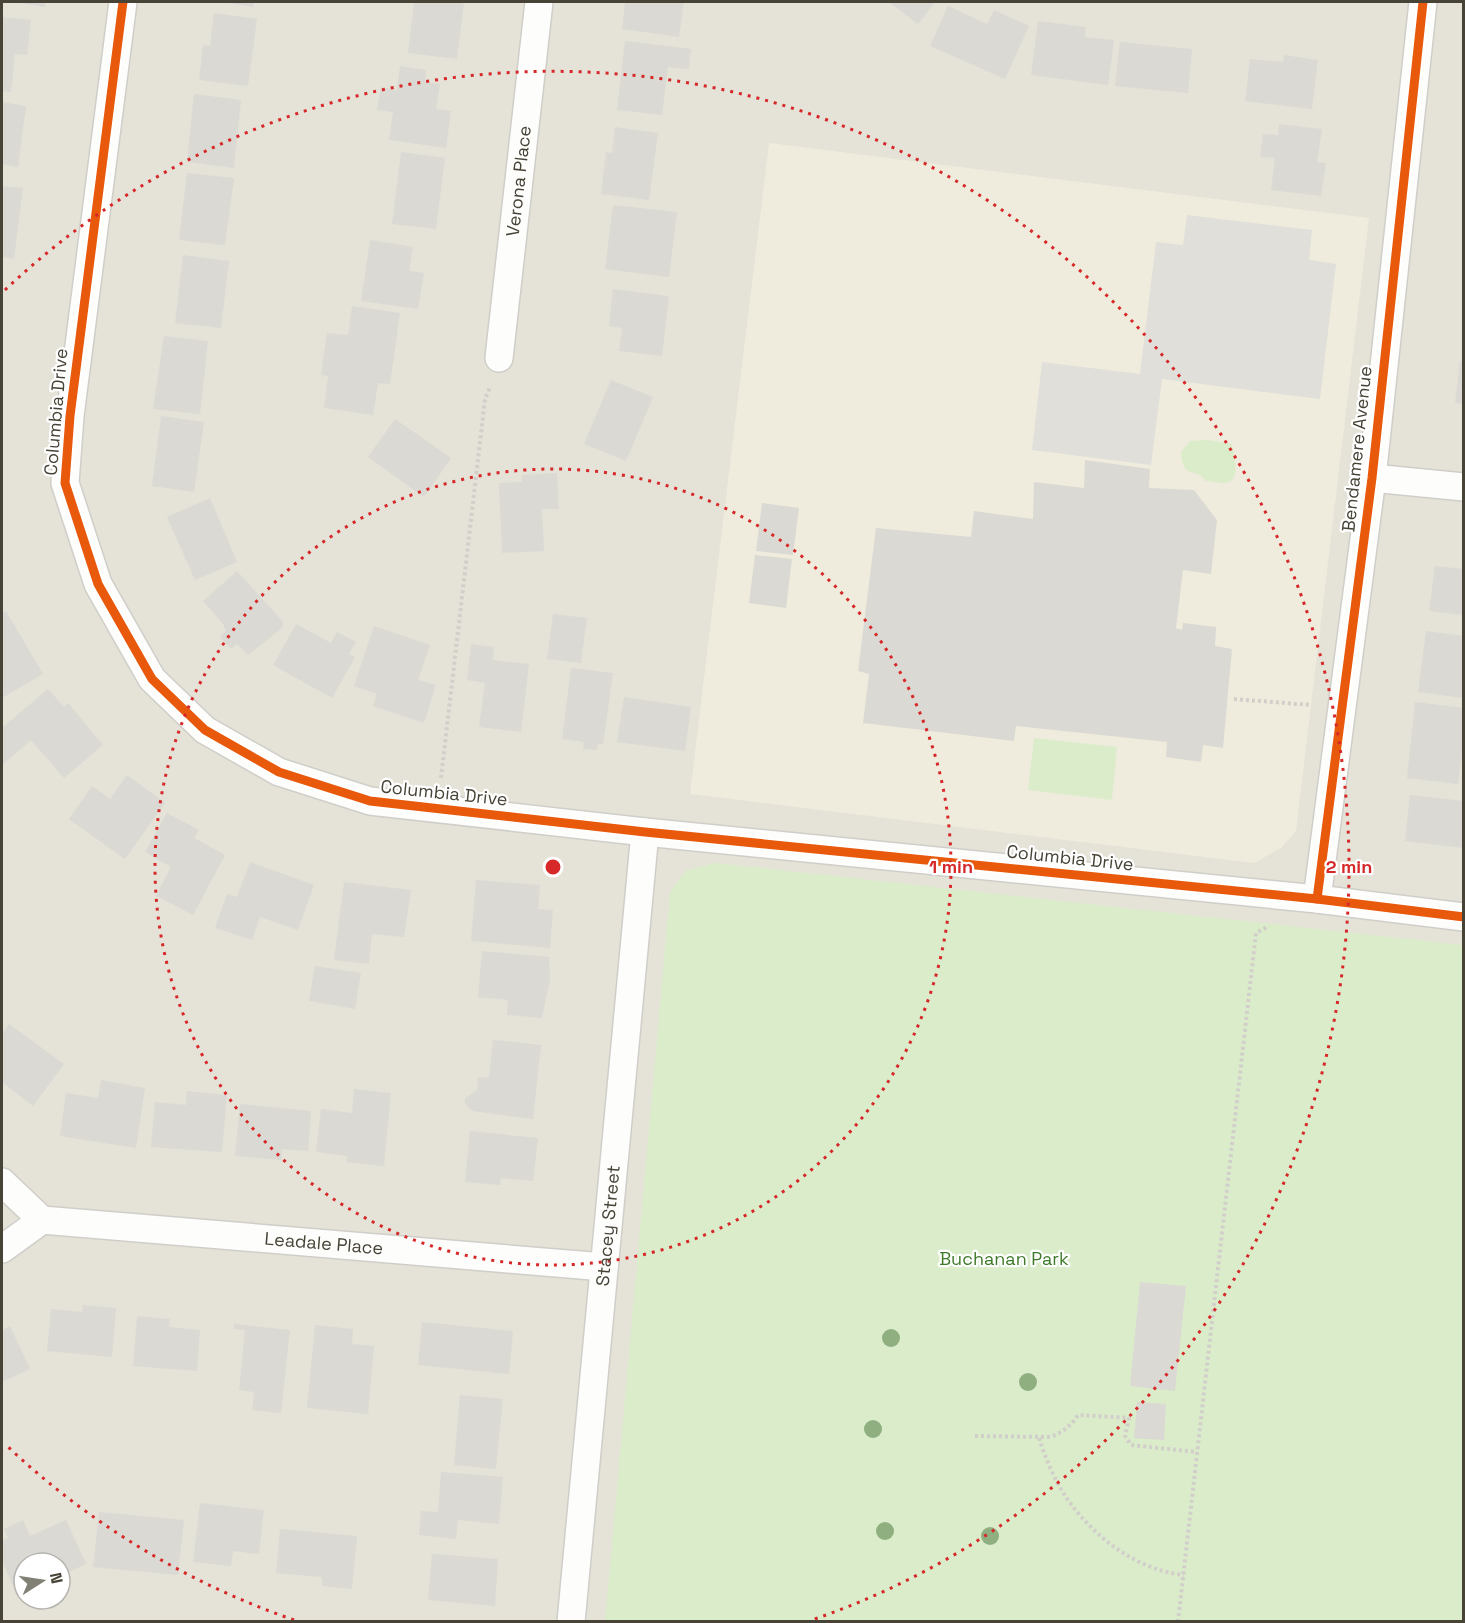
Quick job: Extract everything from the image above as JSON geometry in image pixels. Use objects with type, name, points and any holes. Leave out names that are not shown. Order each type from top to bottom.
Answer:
[{"type":"street","name":"Columbia Drive","points":[[123,2],[70,416],[65,483],[98,584],[152,679],[205,730],[279,772],[370,801],[645,832],[1317,899],[1464,917]]},
{"type":"street","name":"Verona Place","points":[[499,358],[539,2]]},
{"type":"street","name":"Bendamere Avenue","points":[[1317,899],[1372,478],[1423,2]]},
{"type":"street","points":[[1372,478],[1464,487]]},
{"type":"street","name":"Stacey Street","points":[[571,1622],[645,832]]},
{"type":"street","points":[[2,1182],[42,1220],[2,1249]]},
{"type":"street","name":"Leadale Place","points":[[42,1220],[604,1267]]},
{"type":"path","points":[[437,808],[485,399],[499,358]]},
{"type":"path","points":[[1234,699],[1341,708]]},
{"type":"path","points":[[1178,1622],[1256,933],[1279,921],[1280,896]]},
{"type":"path","points":[[975,1436],[1051,1437],[1071,1425],[1078,1415],[1129,1418],[1125,1436],[1131,1445],[1197,1452]]},
{"type":"path","points":[[1039,1438],[1047,1461],[1067,1499],[1099,1534],[1139,1563],[1165,1573],[1184,1575]]},
{"type":"shaded area","points":[[2,2],[1463,2],[1463,1621],[2,1622]]},
{"type":"shaded area","points":[[769,143],[1369,218],[1296,831],[1281,848],[1254,863],[690,794]]},
{"type":"shaded area","points":[[1187,215],[1312,230],[1309,260],[1336,264],[1320,399],[1162,379],[1151,465],[1032,450],[1042,362],[1140,374],[1156,242],[1183,245]]},
{"type":"green space","points":[[1208,440],[1232,444],[1236,466],[1234,477],[1230,481],[1225,483],[1206,481],[1184,467],[1181,452],[1190,441]]},
{"type":"green space","points":[[1034,738],[1117,747],[1112,800],[1028,790]]},
{"type":"green space","name":"Buchanan Park","points":[[716,863],[1463,945],[1463,1621],[605,1622],[670,892],[687,870]]},
{"type":"building","points":[[13,2],[45,2],[45,7]]},
{"type":"building","points":[[223,2],[254,2],[253,7]]},
{"type":"building","points":[[414,2],[464,2],[457,59],[408,53]]},
{"type":"building","points":[[625,2],[684,2],[679,37],[622,29]]},
{"type":"building","points":[[889,2],[935,2],[918,24]]},
{"type":"building","points":[[948,6],[987,24],[994,10],[1029,26],[1005,79],[930,46]]},
{"type":"building","points":[[214,13],[257,19],[248,86],[199,80],[203,45],[210,46]]},
{"type":"building","points":[[2,17],[31,20],[27,55],[15,54],[11,92],[2,91]]},
{"type":"building","points":[[1038,21],[1086,27],[1085,37],[1114,40],[1108,85],[1031,75]]},
{"type":"building","points":[[625,41],[691,49],[689,69],[668,67],[662,115],[617,110]]},
{"type":"building","points":[[1120,42],[1192,49],[1188,93],[1115,86]]},
{"type":"building","points":[[1284,55],[1318,60],[1312,109],[1245,101],[1250,59],[1283,62]]},
{"type":"building","points":[[400,66],[426,70],[425,82],[440,84],[436,109],[451,111],[446,148],[389,140],[393,112],[377,110],[381,87],[397,90]]},
{"type":"building","points":[[194,94],[241,100],[234,168],[187,162]]},
{"type":"building","points":[[2,102],[26,106],[18,167],[2,164]]},
{"type":"building","points":[[1279,124],[1322,129],[1317,162],[1326,163],[1321,196],[1271,190],[1275,158],[1260,157],[1263,134],[1278,135]]},
{"type":"building","points":[[615,127],[658,133],[649,200],[601,194],[606,152],[612,153]]},
{"type":"building","points":[[401,152],[445,158],[436,229],[392,224]]},
{"type":"building","points":[[187,173],[234,178],[225,245],[179,240]]},
{"type":"building","points":[[2,186],[23,188],[14,259],[2,257]]},
{"type":"building","points":[[613,205],[677,212],[669,277],[605,269]]},
{"type":"building","points":[[370,240],[413,247],[409,271],[424,273],[418,309],[361,301]]},
{"type":"building","points":[[183,255],[229,261],[221,328],[175,323]]},
{"type":"building","points":[[613,289],[669,296],[662,356],[619,351],[622,328],[609,326]]},
{"type":"building","points":[[352,306],[400,313],[390,384],[378,383],[373,415],[324,408],[328,376],[321,375],[327,333],[348,335]]},
{"type":"building","points":[[164,336],[208,341],[200,414],[153,409]]},
{"type":"building","points":[[1460,361],[1464,362],[1464,404],[1455,403]]},
{"type":"building","points":[[611,380],[653,397],[626,461],[584,444]]},
{"type":"building","points":[[161,416],[204,422],[194,492],[152,486]]},
{"type":"building","points":[[395,419],[451,458],[424,497],[368,457]]},
{"type":"building","points":[[1085,460],[1150,469],[1149,488],[1194,490],[1217,520],[1211,574],[1183,570],[1176,628],[1182,630],[1183,623],[1216,627],[1215,646],[1232,649],[1223,748],[1203,745],[1201,762],[1166,757],[1167,742],[1016,726],[1014,741],[863,723],[869,674],[858,671],[876,528],[971,537],[974,511],[1033,519],[1034,482],[1084,488]]},
{"type":"building","points":[[557,473],[559,509],[542,509],[544,551],[502,553],[499,483],[522,482],[522,475]]},
{"type":"building","points":[[210,498],[237,562],[195,580],[167,517]]},
{"type":"building","points":[[762,503],[799,508],[793,555],[756,551]]},
{"type":"building","points":[[755,555],[792,559],[786,608],[749,603]]},
{"type":"building","points":[[1435,566],[1464,569],[1464,615],[1429,611]]},
{"type":"building","points":[[237,571],[283,622],[283,627],[248,655],[237,644],[231,649],[220,637],[226,631],[223,624],[203,601]]},
{"type":"building","points":[[6,611],[43,674],[2,698],[2,613]]},
{"type":"building","points":[[553,614],[587,618],[581,663],[547,659]]},
{"type":"building","points":[[296,624],[331,643],[337,632],[356,642],[349,654],[355,657],[332,698],[273,665]]},
{"type":"building","points":[[374,626],[430,645],[418,680],[436,685],[424,723],[373,706],[377,694],[354,686]]},
{"type":"building","points":[[1426,631],[1464,636],[1464,698],[1418,692]]},
{"type":"building","points":[[471,644],[494,647],[493,660],[529,664],[521,732],[479,727],[485,683],[467,680]]},
{"type":"building","points":[[571,668],[613,673],[603,744],[598,744],[597,750],[583,749],[584,742],[562,739]]},
{"type":"building","points":[[48,689],[64,707],[68,703],[103,745],[64,778],[31,740],[2,765],[2,728]]},
{"type":"building","points":[[624,697],[691,707],[685,751],[617,742]]},
{"type":"building","points":[[1415,702],[1464,708],[1464,738],[1458,784],[1407,778]]},
{"type":"building","points":[[127,775],[165,803],[125,859],[69,819],[92,786],[110,799]]},
{"type":"building","points":[[1410,795],[1464,801],[1464,848],[1405,841]]},
{"type":"building","points":[[167,813],[199,830],[194,838],[225,855],[193,915],[156,896],[171,867],[145,852]]},
{"type":"building","points":[[250,862],[314,885],[298,930],[260,917],[252,940],[215,928],[227,894],[237,897]]},
{"type":"building","points":[[476,880],[540,885],[538,909],[553,910],[550,948],[471,941]]},
{"type":"building","points":[[344,882],[411,890],[404,937],[372,934],[369,964],[334,960]]},
{"type":"building","points":[[482,951],[549,957],[550,979],[542,1018],[507,1015],[508,1000],[478,997]]},
{"type":"building","points":[[315,966],[361,973],[355,1009],[309,1001]]},
{"type":"building","points":[[9,1024],[64,1064],[33,1106],[2,1082],[2,1034]]},
{"type":"building","points":[[493,1040],[541,1045],[533,1119],[472,1111],[465,1103],[465,1098],[477,1090],[478,1077],[489,1078]]},
{"type":"building","points":[[101,1080],[145,1088],[136,1148],[60,1136],[66,1093],[98,1098]]},
{"type":"building","points":[[354,1089],[391,1093],[384,1166],[347,1162],[347,1156],[316,1152],[321,1109],[352,1113]]},
{"type":"building","points":[[187,1091],[227,1095],[222,1152],[151,1147],[155,1102],[186,1105]]},
{"type":"building","points":[[240,1104],[311,1111],[308,1151],[282,1149],[281,1160],[235,1156]]},
{"type":"building","points":[[470,1131],[538,1138],[533,1181],[501,1178],[500,1185],[465,1182]]},
{"type":"building","points":[[1140,1282],[1186,1286],[1175,1391],[1130,1386]]},
{"type":"building","points":[[83,1305],[116,1308],[112,1357],[47,1351],[51,1309],[82,1312]]},
{"type":"building","points":[[137,1316],[170,1319],[169,1327],[200,1330],[197,1371],[133,1366]]},
{"type":"building","points":[[422,1322],[513,1331],[509,1374],[418,1365]]},
{"type":"building","points":[[234,1324],[290,1330],[281,1413],[252,1410],[254,1392],[239,1390],[245,1330],[234,1329]]},
{"type":"building","points":[[315,1325],[353,1329],[352,1344],[374,1346],[368,1414],[307,1408]]},
{"type":"building","points":[[10,1326],[30,1369],[2,1382],[2,1330]]},
{"type":"building","points":[[460,1395],[503,1399],[496,1469],[454,1465]]},
{"type":"building","points":[[1137,1402],[1166,1404],[1164,1440],[1134,1438]]},
{"type":"building","points":[[441,1472],[503,1477],[499,1524],[458,1520],[456,1539],[419,1535],[421,1511],[438,1512]]},
{"type":"building","points":[[200,1503],[264,1510],[259,1554],[233,1551],[231,1566],[193,1562]]},
{"type":"building","points":[[99,1512],[184,1520],[178,1575],[93,1567]]},
{"type":"building","points":[[23,1520],[30,1536],[66,1520],[86,1564],[72,1570],[72,1551],[12,1551],[12,1584],[2,1561],[2,1540],[8,1538],[4,1529]]},
{"type":"building","points":[[280,1529],[357,1536],[352,1589],[322,1586],[322,1577],[276,1573]]},
{"type":"building","points":[[432,1554],[498,1559],[495,1606],[428,1600]]},
{"type":"cycle path","points":[[123,2],[70,416],[65,483],[98,584],[152,679],[205,730],[279,772],[370,801],[645,832],[1317,899],[1464,917]]},
{"type":"cycle path","points":[[1317,899],[1372,478],[1423,2]]}]
